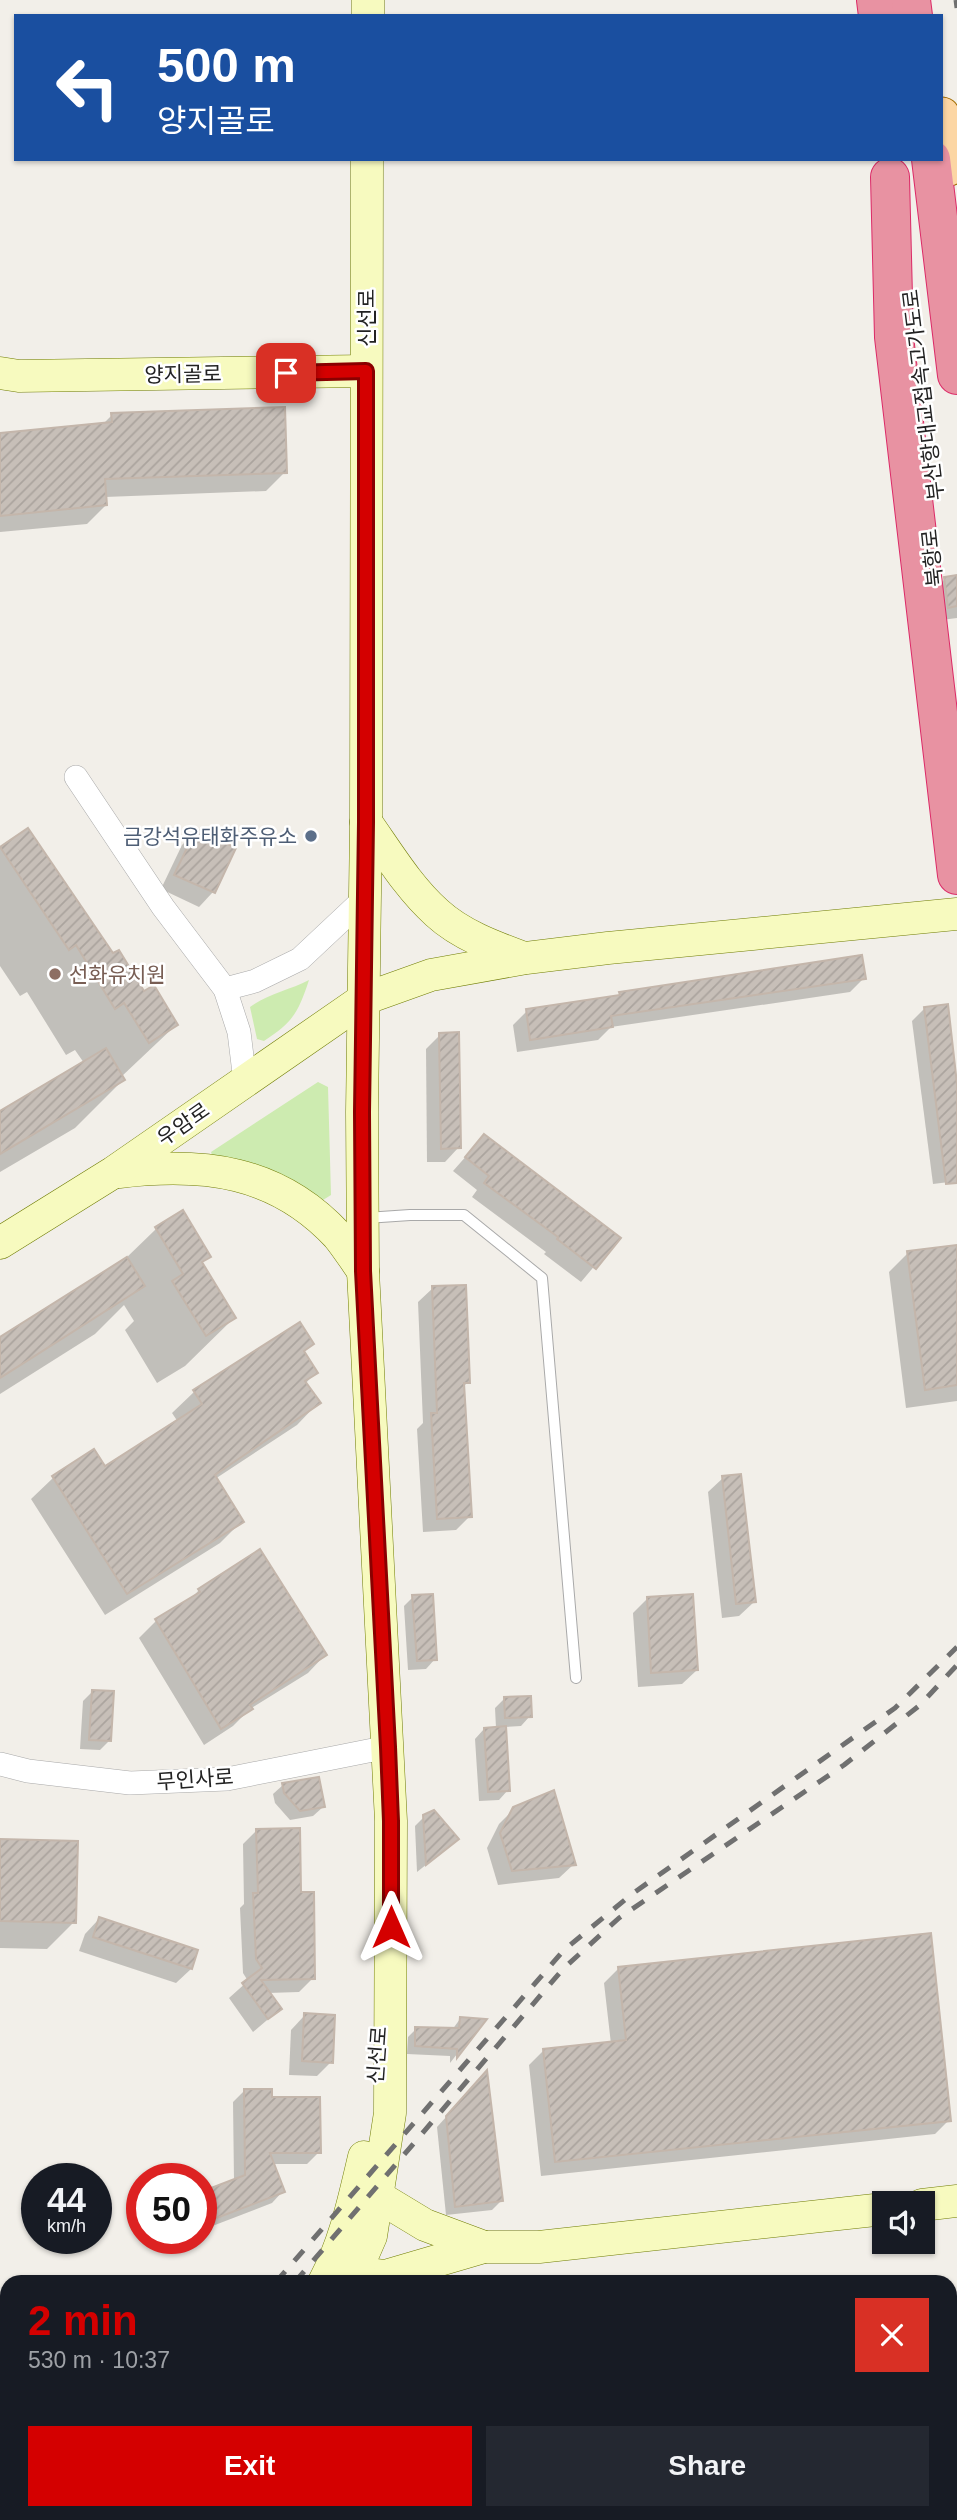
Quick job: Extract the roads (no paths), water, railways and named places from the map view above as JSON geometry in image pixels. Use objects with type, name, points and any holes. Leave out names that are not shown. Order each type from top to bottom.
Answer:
[{"type":"highway","points":[[940,164],[957,204]]},
{"type":"highway","name":"부산항대교접속고가도로","points":[[940,164],[957,375]]},
{"type":"highway","points":[[891,165],[894,337],[957,875]]},
{"type":"highway","name":"부산항대교접속고가도로","points":[[891,165],[957,673]]},
{"type":"main road","name":"신선로","points":[[341,2275],[371,2236],[390,2113],[391,1821],[363,1271],[367,161]]},
{"type":"main road","name":"양지골로","points":[[0,373],[19,376],[366,371]]},
{"type":"main road","points":[[366,822],[409,883],[438,914],[485,944],[526,958]]},
{"type":"main road","name":"우암로","points":[[0,1243],[114,1172],[364,999],[431,975],[526,958],[622,946],[957,914]]},
{"type":"main road","points":[[114,1172],[164,1167],[217,1170],[277,1188],[306,1207],[338,1237],[363,1271]]},
{"type":"main road","name":"신선로","points":[[340,2275],[349,2217],[373,2121],[391,1821]]},
{"type":"main road","points":[[377,2196],[425,2225],[484,2247]]},
{"type":"main road","points":[[935,2204],[957,2201]]},
{"type":"main road","points":[[388,2275],[484,2247],[539,2247],[872,2210]]},
{"type":"street","points":[[940,164],[957,231]]},
{"type":"street","name":"북항로","points":[[891,165],[957,791]]},
{"type":"street","points":[[76,776],[163,907],[225,989],[239,1032],[245,1081]]},
{"type":"street","points":[[225,989],[255,981],[300,959],[365,898]]},
{"type":"street","name":"무인사로","points":[[0,1764],[28,1771],[130,1783],[227,1779],[388,1747]]},
{"type":"lane","points":[[363,1218],[464,1215],[542,1279],[576,1678]]},
{"type":"railway","points":[[956,0],[957,8]]},
{"type":"railway","points":[[282,2275],[564,1950],[632,1894],[895,1708],[957,1647]]},
{"type":"railway","points":[[301,2275],[563,1969],[619,1918],[844,1765],[920,1705],[957,1665]]},
{"type":"place","name":"금강석유태화주유소","points":[[311,836]]},
{"type":"place","name":"선화유치원","points":[[55,974]]}]
